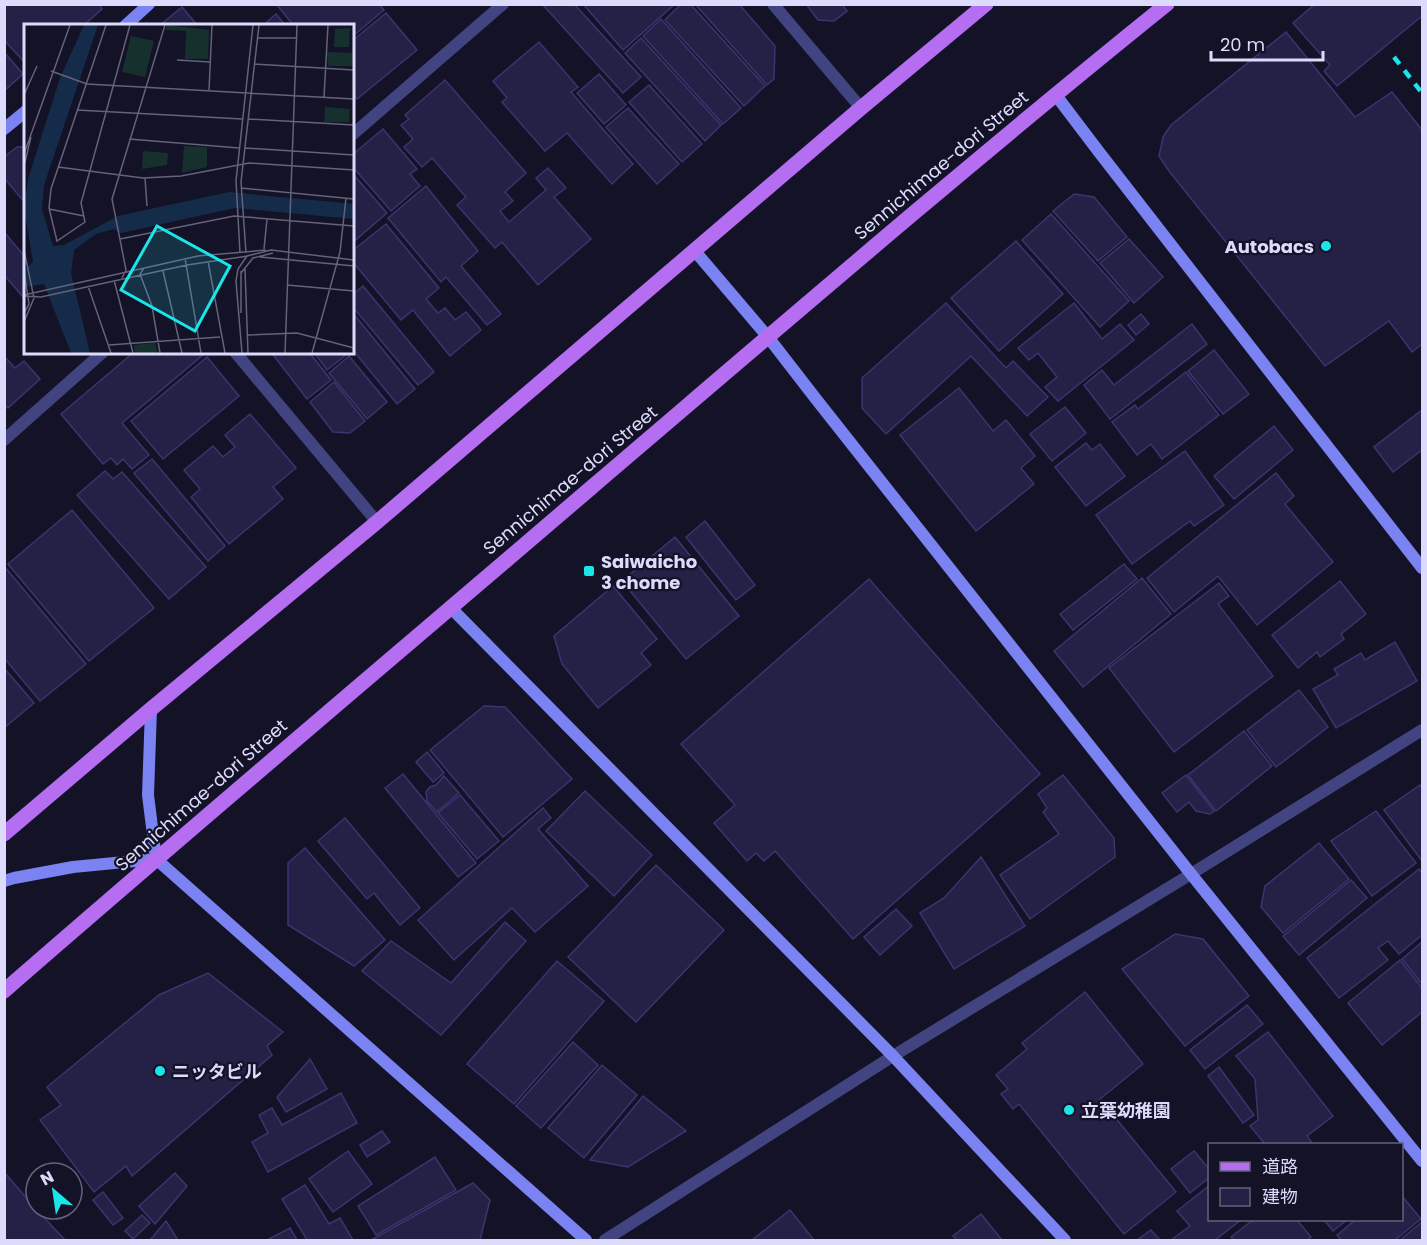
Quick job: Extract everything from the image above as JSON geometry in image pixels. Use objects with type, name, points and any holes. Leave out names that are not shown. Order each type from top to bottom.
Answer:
[{"type":"main road","points":[[4,834],[377,522],[694,250],[986,4]]},
{"type":"main road","name":"Sennichimae-dori Street","points":[[4,991],[768,337],[1056,94],[1167,4]]},
{"type":"street","points":[[127,24],[149,4]]},
{"type":"street","points":[[354,133],[503,4]]},
{"type":"street","points":[[773,4],[861,108]]},
{"type":"street","points":[[1056,94],[1422,568]]},
{"type":"street","points":[[4,129],[24,113]]},
{"type":"street","points":[[694,250],[768,337],[1191,874],[1422,1161]]},
{"type":"street","points":[[4,440],[101,354]]},
{"type":"street","points":[[237,354],[377,522]]},
{"type":"street","points":[[450,607],[893,1056],[1065,1240]]},
{"type":"street","points":[[152,708],[148,795],[156,859],[586,1240]]},
{"type":"street","points":[[605,1240],[893,1056],[1422,730]]},
{"type":"street","points":[[4,881],[74,867],[156,859]]},
{"type":"building","points":[[4,4],[99,4],[102,9],[85,24],[24,24],[24,62],[4,40]]},
{"type":"building","points":[[276,4],[379,4],[384,10],[354,35],[354,24],[292,24]]},
{"type":"building","points":[[542,4],[574,4],[641,77],[623,93]]},
{"type":"building","points":[[583,4],[675,4],[623,50]]},
{"type":"building","points":[[681,4],[690,4],[765,86],[744,106],[665,20]]},
{"type":"building","points":[[695,4],[739,4],[775,46],[774,79],[767,85]]},
{"type":"building","points":[[806,4],[842,4],[847,11],[834,21],[818,20]]},
{"type":"building","points":[[1315,4],[1422,4],[1422,16],[1337,86],[1324,71],[1330,65],[1293,23]]},
{"type":"building","points":[[182,7],[196,24],[161,24]]},
{"type":"building","points":[[386,13],[417,50],[357,99],[354,95],[354,39]]},
{"type":"building","points":[[276,14],[284,24],[264,24]]},
{"type":"building","points":[[661,19],[741,108],[723,124],[643,36]]},
{"type":"building","name":"Autobacs","points":[[1286,32],[1355,117],[1392,92],[1422,130],[1422,344],[1412,352],[1389,321],[1325,366],[1159,156],[1163,137],[1171,125]]},
{"type":"building","points":[[641,38],[721,125],[705,141],[625,53]]},
{"type":"building","points":[[539,42],[578,87],[571,92],[633,164],[612,184],[567,133],[545,151],[502,102],[507,98],[493,81]]},
{"type":"building","points":[[4,52],[23,74],[4,91]]},
{"type":"building","points":[[599,74],[626,105],[604,124],[577,93]]},
{"type":"building","points":[[445,80],[526,173],[505,192],[513,201],[500,211],[509,222],[546,190],[536,178],[548,168],[566,188],[554,197],[591,239],[538,285],[502,242],[495,248],[457,205],[466,197],[432,158],[422,167],[404,147],[413,139],[401,125],[409,119],[405,115]]},
{"type":"building","points":[[649,85],[702,144],[682,162],[629,102]]},
{"type":"building","points":[[628,108],[679,164],[657,184],[606,127]]},
{"type":"building","points":[[383,129],[417,169],[410,174],[420,186],[391,211],[354,168],[354,153]]},
{"type":"building","points":[[17,147],[24,147],[24,202],[4,178],[4,157]]},
{"type":"building","points":[[354,175],[387,213],[354,241]]},
{"type":"building","points":[[426,186],[478,251],[461,266],[501,314],[487,325],[446,277],[441,282],[388,218]]},
{"type":"building","points":[[1074,194],[1094,197],[1127,237],[1098,261],[1053,211]]},
{"type":"building","points":[[1051,214],[1129,301],[1100,327],[1022,240]]},
{"type":"building","points":[[386,224],[439,288],[426,299],[438,313],[445,308],[455,320],[466,312],[481,330],[450,356],[413,310],[401,320],[354,263],[354,249]]},
{"type":"building","points":[[4,232],[24,256],[24,296],[4,275]]},
{"type":"building","points":[[1129,239],[1163,277],[1134,303],[1100,263]]},
{"type":"building","points":[[1016,241],[1063,294],[999,351],[951,298]]},
{"type":"building","points":[[363,286],[434,372],[418,385],[354,308],[354,293]]},
{"type":"building","points":[[946,303],[1006,368],[1013,361],[1048,397],[1027,416],[971,356],[886,434],[862,408],[862,378]]},
{"type":"building","points":[[1074,303],[1102,339],[1120,324],[1134,340],[1058,401],[1045,387],[1057,377],[1038,353],[1029,360],[1018,348]]},
{"type":"building","points":[[354,314],[415,389],[397,404],[354,351]]},
{"type":"building","points":[[1141,314],[1149,324],[1136,335],[1128,325]]},
{"type":"building","points":[[1192,324],[1207,344],[1110,419],[1084,385],[1102,370],[1114,385]]},
{"type":"building","points":[[1214,350],[1249,394],[1223,414],[1188,371]]},
{"type":"building","points":[[132,354],[204,354],[122,423],[149,455],[132,469],[123,459],[117,465],[111,458],[103,464],[61,414]]},
{"type":"building","points":[[273,354],[311,354],[331,380],[307,399]]},
{"type":"building","points":[[315,354],[346,355],[327,370]]},
{"type":"building","points":[[4,356],[15,368],[24,361],[40,379],[8,408],[4,404]]},
{"type":"building","points":[[349,356],[387,402],[367,419],[329,373]]},
{"type":"building","points":[[207,357],[239,396],[163,459],[131,421]]},
{"type":"building","points":[[1186,372],[1219,415],[1162,459],[1151,444],[1137,455],[1112,422],[1135,405],[1138,409]]},
{"type":"building","points":[[334,382],[365,421],[350,433],[333,432],[310,402]]},
{"type":"building","points":[[959,388],[993,431],[1006,420],[1035,456],[1021,468],[1034,484],[976,531],[900,435]]},
{"type":"building","points":[[1065,407],[1086,433],[1052,461],[1030,434]]},
{"type":"building","points":[[1422,410],[1422,450],[1393,472],[1374,447]]},
{"type":"building","points":[[250,414],[296,468],[273,487],[283,499],[229,544],[191,497],[200,489],[184,470],[213,446],[223,457],[235,447],[225,435]]},
{"type":"building","points":[[1274,426],[1293,450],[1234,499],[1214,476]]},
{"type":"building","points":[[1086,443],[1092,450],[1100,444],[1125,476],[1086,506],[1055,467]]},
{"type":"building","points":[[1185,451],[1224,505],[1194,526],[1190,521],[1132,564],[1096,515]]},
{"type":"building","points":[[152,459],[225,546],[208,561],[134,473]]},
{"type":"building","points":[[105,471],[113,479],[122,472],[206,567],[169,599],[77,495]]},
{"type":"building","points":[[1276,473],[1294,496],[1285,504],[1333,562],[1257,625],[1218,576],[1174,612],[1147,578]]},
{"type":"building","points":[[72,510],[154,608],[89,661],[8,564]]},
{"type":"building","points":[[705,521],[755,585],[736,600],[686,537]]},
{"type":"building","points":[[675,537],[739,616],[686,659],[622,581]]},
{"type":"building","points":[[1124,564],[1137,579],[1073,630],[1060,614]]},
{"type":"building","points":[[4,566],[86,664],[40,701],[4,658]]},
{"type":"building","points":[[1142,578],[1171,614],[1083,687],[1054,651]]},
{"type":"building","points":[[869,579],[1040,774],[853,939],[775,851],[764,861],[756,853],[747,861],[714,823],[735,805],[681,744]]},
{"type":"building","points":[[1340,581],[1366,614],[1341,634],[1344,639],[1320,657],[1317,652],[1298,668],[1272,635]]},
{"type":"building","points":[[1219,583],[1229,596],[1218,604],[1273,676],[1174,752],[1109,668]]},
{"type":"building","points":[[613,586],[657,639],[641,653],[651,665],[598,708],[562,664],[554,636]]},
{"type":"building","points":[[1395,642],[1417,681],[1336,728],[1313,689],[1338,675],[1334,669],[1361,653],[1365,660]]},
{"type":"building","points":[[4,668],[34,703],[4,728]]},
{"type":"building","points":[[1299,690],[1328,727],[1276,767],[1247,730]]},
{"type":"building","points":[[484,706],[505,707],[572,779],[503,837],[430,750]]},
{"type":"building","points":[[1244,731],[1272,766],[1216,811],[1188,775]]},
{"type":"building","points":[[427,752],[444,773],[433,782],[416,762]]},
{"type":"building","points":[[403,774],[476,863],[458,877],[385,788]]},
{"type":"building","points":[[1063,775],[1114,838],[1115,857],[1030,919],[1000,875],[1059,834],[1043,812],[1047,808],[1038,794]]},
{"type":"building","points":[[1186,775],[1214,811],[1210,814],[1196,811],[1189,802],[1177,812],[1162,793]]},
{"type":"building","points":[[444,776],[459,793],[437,812],[427,801],[426,792]]},
{"type":"building","points":[[1420,785],[1422,788],[1422,861],[1384,810]]},
{"type":"building","points":[[585,791],[652,855],[614,896],[546,831]]},
{"type":"building","points":[[460,795],[499,841],[477,859],[438,813]]},
{"type":"building","points":[[543,808],[551,818],[538,829],[588,886],[535,932],[512,908],[454,960],[418,920]]},
{"type":"building","points":[[1376,811],[1416,863],[1372,896],[1331,841]]},
{"type":"building","points":[[345,818],[420,908],[400,925],[374,893],[367,899],[318,841]]},
{"type":"building","points":[[1319,843],[1349,879],[1283,933],[1261,907],[1265,886]]},
{"type":"building","points":[[305,848],[385,940],[354,966],[288,925],[288,863]]},
{"type":"building","points":[[981,857],[1025,926],[954,969],[920,913],[944,898]]},
{"type":"building","points":[[656,865],[724,930],[636,1022],[568,957]]},
{"type":"building","points":[[1419,869],[1422,873],[1422,935],[1399,954],[1388,941],[1378,948],[1388,960],[1339,998],[1307,958]]},
{"type":"building","points":[[1351,880],[1367,898],[1299,955],[1283,936]]},
{"type":"building","points":[[896,909],[912,926],[880,955],[864,937]]},
{"type":"building","points":[[505,922],[526,941],[441,1035],[362,971],[391,941],[451,983]]},
{"type":"building","points":[[1175,934],[1203,939],[1249,996],[1185,1046],[1122,969]]},
{"type":"building","points":[[1422,942],[1422,984],[1402,959]]},
{"type":"building","points":[[1400,960],[1422,988],[1422,1012],[1382,1045],[1348,1003]]},
{"type":"building","points":[[557,961],[604,1001],[514,1104],[467,1064]]},
{"type":"building","name":"ニッタビル","points":[[208,973],[283,1032],[267,1046],[272,1055],[132,1176],[126,1166],[94,1192],[84,1179],[84,1161],[71,1161],[40,1120],[61,1105],[47,1087],[159,995]]},
{"type":"building","points":[[1085,992],[1143,1064],[1100,1099],[1176,1192],[1124,1234],[1019,1104],[1013,1109],[1001,1094],[1008,1089],[996,1075],[1027,1049],[1022,1043]]},
{"type":"building","points":[[1247,1005],[1263,1024],[1205,1069],[1190,1050]]},
{"type":"building","points":[[1268,1032],[1333,1116],[1307,1136],[1312,1143],[1264,1143],[1250,1126],[1258,1120],[1255,1079],[1236,1056]]},
{"type":"building","points":[[573,1042],[598,1065],[541,1128],[516,1106]]},
{"type":"building","points":[[310,1059],[327,1089],[286,1112],[277,1097]]},
{"type":"building","points":[[602,1065],[637,1095],[584,1158],[548,1128]]},
{"type":"building","points":[[1219,1067],[1254,1115],[1243,1123],[1208,1076]]},
{"type":"building","points":[[341,1093],[357,1123],[268,1172],[252,1142],[268,1133],[259,1115],[272,1108],[282,1125]]},
{"type":"building","points":[[643,1096],[686,1131],[628,1167],[590,1160]]},
{"type":"building","points":[[382,1131],[390,1142],[367,1157],[360,1145]]},
{"type":"building","points":[[348,1151],[372,1184],[333,1212],[309,1179]]},
{"type":"building","points":[[1194,1151],[1208,1168],[1208,1179],[1190,1193],[1171,1169]]},
{"type":"building","points":[[435,1157],[456,1190],[376,1235],[358,1206]]},
{"type":"building","points":[[4,1172],[24,1195],[24,1221],[47,1221],[65,1240],[4,1240]]},
{"type":"building","points":[[175,1173],[187,1186],[155,1224],[139,1206]]},
{"type":"building","points":[[473,1183],[490,1200],[480,1240],[371,1240]]},
{"type":"building","points":[[305,1185],[329,1224],[340,1218],[353,1240],[307,1240],[282,1199]]},
{"type":"building","points":[[1208,1187],[1208,1221],[1240,1221],[1215,1240],[1171,1240],[1190,1226],[1177,1211]]},
{"type":"building","points":[[103,1192],[123,1218],[113,1225],[93,1200]]},
{"type":"building","points":[[1403,1197],[1421,1219],[1395,1240],[1341,1240],[1337,1235],[1354,1221],[1403,1221]]},
{"type":"building","points":[[790,1210],[814,1240],[752,1240]]},
{"type":"building","points":[[981,1214],[1002,1240],[957,1240],[953,1236]]},
{"type":"building","points":[[142,1215],[150,1223],[133,1239],[125,1231]]},
{"type":"building","points":[[166,1221],[178,1240],[150,1240]]},
{"type":"building","points":[[1252,1221],[1298,1221],[1311,1237],[1307,1240],[1234,1240],[1231,1237]]},
{"type":"building","points":[[1325,1221],[1346,1221],[1333,1231]]},
{"type":"building","points":[[1422,1222],[1422,1240],[1400,1240]]},
{"type":"building","points":[[290,1228],[297,1240],[267,1240]]},
{"type":"building","points":[[1151,1230],[1160,1240],[1137,1240]]},
{"type":"railway","points":[[1394,57],[1422,93]]},
{"type":"place","name":"Autobacs","points":[[1326,246]]},
{"type":"place","name":"Saiwaicho 3 chome","points":[[589,571]]},
{"type":"place","name":"ニッタビル","points":[[160,1071]]},
{"type":"place","name":"立葉幼稚園","points":[[1069,1110]]}]
